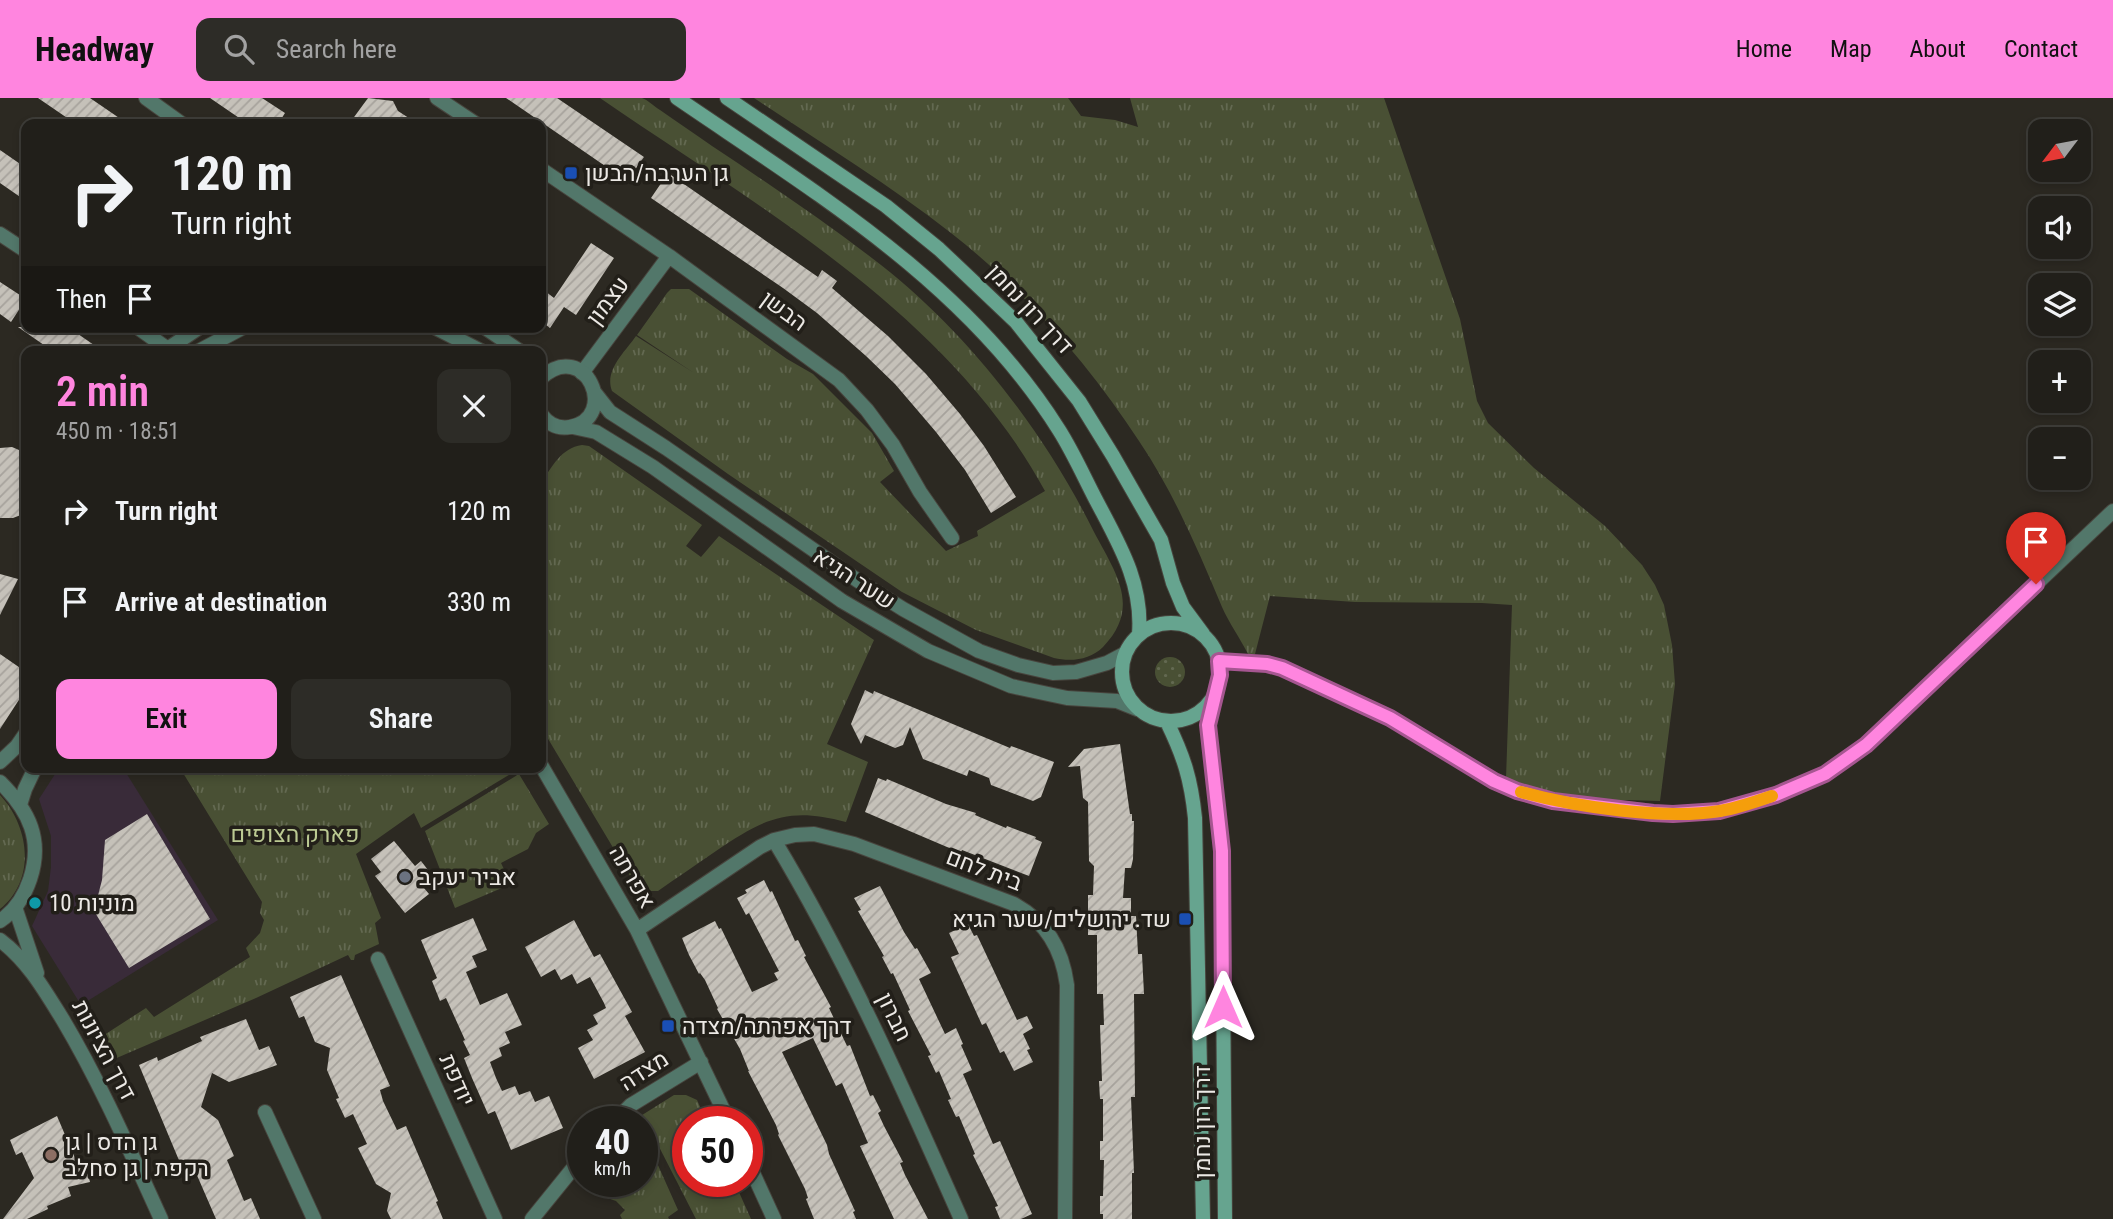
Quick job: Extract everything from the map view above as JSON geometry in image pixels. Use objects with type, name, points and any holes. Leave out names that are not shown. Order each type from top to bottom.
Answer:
[{"type":"main road","points":[[677,98],[877,236],[921,272],[992,344],[1058,429],[1127,557],[1141,615],[1139,634]]},
{"type":"main road","name":"דרך רון נחמן","points":[[727,98],[886,205],[939,249],[1016,322],[1079,401],[1119,466],[1161,540],[1183,607],[1203,634]]},
{"type":"main road","points":[[1176,623],[1189,626],[1203,634],[1213,645],[1219,661],[1217,690],[1210,704],[1186,720],[1167,722],[1156,720],[1137,709],[1124,690],[1122,678],[1124,654],[1139,634],[1150,627],[1176,623]]},
{"type":"main road","name":"דרך רון נחמן","points":[[1217,690],[1208,725],[1222,851],[1225,1219]]},
{"type":"main road","name":"דרך רון נחמן","points":[[1167,722],[1189,774],[1195,818],[1203,1219]]},
{"type":"street","points":[[146,98],[175,119]]},
{"type":"street","points":[[437,98],[468,119]]},
{"type":"street","name":"הבשן","points":[[546,172],[669,256],[839,380],[867,410],[893,445],[920,492],[952,538]]},
{"type":"street","points":[[0,233],[21,248]]},
{"type":"street","name":"עצמון","points":[[582,373],[669,256]]},
{"type":"street","points":[[145,333],[162,346]]},
{"type":"street","points":[[173,346],[191,333]]},
{"type":"street","points":[[208,346],[233,333]]},
{"type":"street","points":[[446,333],[471,346]]},
{"type":"street","points":[[493,333],[512,346]]},
{"type":"street","points":[[546,365],[556,368]]},
{"type":"street","points":[[546,375],[556,368],[567,366],[582,373]]},
{"type":"street","name":"שער הגיא","points":[[582,373],[592,383],[595,393],[610,412],[857,580],[979,651],[1018,666],[1053,673],[1076,672],[1107,663],[1124,654]]},
{"type":"street","points":[[573,427],[583,422],[591,413],[595,404],[595,393]]},
{"type":"street","name":"שער הגיא","points":[[546,422],[563,428],[573,427],[596,432],[653,467],[842,601],[928,651],[1011,686],[1067,698],[1117,701],[1137,709]]},
{"type":"street","points":[[1219,661],[1267,664],[1282,668],[1390,718],[1494,781],[1517,791],[1553,801],[1653,813],[1719,811],[1776,795],[1825,774],[1866,745],[2113,511]]},
{"type":"street","points":[[0,762],[21,740]]},
{"type":"street","points":[[20,805],[32,773]]},
{"type":"street","name":"אפרתה","points":[[546,773],[637,930],[722,1106]]},
{"type":"street","points":[[0,782],[20,805],[32,828],[35,857],[29,884],[15,907],[0,920]]},
{"type":"street","name":"בית לחם","points":[[637,930],[760,847],[794,835],[814,834],[855,844],[1014,904],[1032,914],[1049,934],[1064,963],[1067,985],[1065,1219]]},
{"type":"street","name":"חברון","points":[[774,840],[816,912],[862,1002],[961,1219]]},
{"type":"street","name":"דרך הציונות","points":[[15,907],[39,981]]},
{"type":"street","name":"דרך הציונות","points":[[0,940],[11,948],[39,981],[88,1062],[160,1219]]},
{"type":"street","name":"יודפת","points":[[379,960],[495,1219]]},
{"type":"street","name":"מצדה","points":[[630,1106],[701,1062]]},
{"type":"street","points":[[265,1112],[314,1219]]},
{"type":"street","points":[[532,1219],[567,1176]]},
{"type":"street","points":[[763,1195],[774,1219]]},
{"type":"shaded area","points":[[56,773],[126,773],[218,920],[81,1005],[32,926],[48,891],[51,867],[51,836],[39,799]]},
{"type":"green space","points":[[600,98],[642,98],[649,102],[840,234],[881,265],[945,322],[1002,387],[1028,422],[1074,495],[1110,561],[1121,589],[1123,604],[1115,632],[1103,647],[1080,659],[1054,658],[976,630],[902,592],[728,474],[612,391],[610,383],[613,369],[636,336],[694,373],[637,335],[671,289],[689,289],[787,359],[813,374],[872,433],[894,471],[880,482],[946,551],[978,536],[977,531],[1045,491],[1005,428],[957,370],[904,318],[846,269],[786,224]]},
{"type":"green space","points":[[754,98],[1068,98],[1081,116],[1115,120],[1138,127],[1130,98],[1384,98],[1460,319],[1477,401],[1488,423],[1534,468],[1605,526],[1642,565],[1664,605],[1672,645],[1675,684],[1660,801],[1562,796],[1524,787],[1506,779],[1512,605],[1355,602],[1270,596],[1255,654],[1248,654],[1225,613],[1185,522],[1152,461],[1120,412],[1054,330],[1004,279],[951,233],[878,180]]},
{"type":"green space","points":[[589,446],[702,525],[686,546],[701,557],[719,536],[874,640],[827,744],[868,762],[846,822],[808,815],[777,818],[733,840],[658,891],[643,891],[636,886],[546,735],[546,476],[563,454],[575,447]]},
{"type":"green space","points":[[1170,657],[1181,661],[1185,672],[1181,683],[1170,687],[1159,683],[1155,672],[1159,661]]},
{"type":"green space","name":"פארק הצופים","points":[[183,773],[512,773],[421,828],[414,813],[356,854],[381,918],[375,923],[379,944],[355,955],[354,960],[348,955],[112,1060],[101,1037],[146,1008],[154,1017],[250,957],[246,948],[260,933],[264,920],[260,913],[262,902]]},
{"type":"green space","points":[[519,774],[549,824],[536,833],[528,849],[501,863],[511,884],[455,908],[425,831]]},
{"type":"green space","points":[[0,795],[17,822],[25,852],[20,883],[12,897],[0,909]]},
{"type":"green space","points":[[674,1095],[686,1095],[697,1100],[700,1106],[672,1106],[672,1172],[658,1145],[656,1106]]},
{"type":"green space","points":[[658,1165],[678,1210],[668,1217],[669,1219],[622,1219],[620,1215],[625,1210],[616,1201],[604,1197],[658,1197]]},
{"type":"green space","points":[[685,1197],[741,1197],[751,1219],[696,1219]]},
{"type":"building","points":[[38,98],[90,98],[121,119],[69,119]]},
{"type":"building","points":[[210,98],[262,98],[285,113],[281,119],[241,119]]},
{"type":"building","points":[[368,98],[393,101],[398,111],[410,119],[353,119]]},
{"type":"building","points":[[506,98],[557,98],[644,157],[627,181],[546,125],[546,119],[537,119]]},
{"type":"building","points":[[0,150],[21,165],[21,198],[0,183]]},
{"type":"building","points":[[668,173],[818,277],[822,270],[837,281],[832,288],[888,336],[926,374],[960,414],[1016,497],[991,513],[965,470],[936,432],[895,384],[866,356],[817,313],[783,288],[651,198]]},
{"type":"building","points":[[591,243],[614,258],[576,315],[564,307],[550,328],[546,325],[546,292],[554,298]]},
{"type":"building","points":[[0,282],[21,296],[21,307],[11,322],[0,314]]},
{"type":"building","points":[[27,333],[77,333],[95,346],[45,346]]},
{"type":"building","points":[[12,447],[21,451],[21,515],[13,518],[0,518],[0,448]]},
{"type":"building","points":[[0,574],[18,579],[0,615]]},
{"type":"building","points":[[0,654],[21,669],[21,697],[0,729]]},
{"type":"building","points":[[865,690],[873,694],[874,691],[1010,748],[1011,746],[1054,762],[1041,797],[1033,801],[991,785],[989,778],[969,770],[967,776],[923,759],[910,727],[903,745],[895,748],[865,735],[861,744],[851,724]]},
{"type":"building","points":[[1120,744],[1130,814],[1134,821],[1133,859],[1131,868],[1125,868],[1123,898],[1131,898],[1131,916],[1136,916],[1144,994],[1134,994],[1132,1219],[1103,1219],[1103,1214],[1100,1214],[1100,1196],[1103,1196],[1104,1160],[1100,1160],[1100,1141],[1103,1141],[1103,1099],[1100,1099],[1099,1081],[1102,1081],[1100,1025],[1104,1025],[1103,994],[1097,994],[1097,935],[1088,935],[1088,895],[1093,895],[1094,866],[1089,861],[1088,802],[1083,798],[1080,766],[1068,767],[1084,749]]},
{"type":"building","points":[[878,778],[887,779],[946,804],[976,813],[975,815],[1006,828],[1007,826],[1036,837],[1035,839],[1042,842],[1029,876],[962,850],[961,852],[947,847],[865,812]]},
{"type":"building","points":[[147,814],[210,919],[129,968],[94,911],[102,880],[105,840]]},
{"type":"building","name":"אביר יעקב","points":[[394,841],[415,866],[421,861],[435,879],[424,888],[429,894],[405,913],[375,876],[381,872],[371,859]]},
{"type":"building","points":[[764,880],[770,892],[772,891],[795,941],[798,940],[806,956],[804,957],[831,1007],[829,1008],[847,1046],[850,1045],[870,1096],[873,1095],[881,1111],[878,1113],[903,1162],[900,1163],[905,1175],[928,1219],[894,1219],[860,1146],[868,1143],[842,1083],[836,1086],[813,1038],[782,1052],[827,1145],[856,1219],[814,1219],[805,1189],[778,1135],[776,1125],[682,938],[715,921],[752,992],[778,980],[774,973],[779,971],[749,913],[746,915],[737,898],[747,893],[745,890]]},
{"type":"building","points":[[880,886],[904,932],[931,973],[919,979],[945,1034],[956,1028],[963,1044],[961,1045],[972,1070],[963,1074],[993,1144],[1000,1141],[1032,1214],[1021,1219],[1000,1219],[995,1207],[998,1206],[973,1155],[975,1154],[959,1116],[956,1117],[948,1100],[951,1099],[939,1071],[936,1073],[928,1056],[931,1055],[908,1011],[910,1010],[893,973],[891,974],[882,957],[884,956],[858,911],[861,910],[854,898]]},
{"type":"building","points":[[473,918],[487,950],[472,956],[477,967],[466,972],[480,1005],[507,993],[522,1025],[505,1032],[510,1043],[499,1048],[502,1056],[490,1062],[496,1078],[502,1091],[515,1086],[519,1095],[530,1091],[535,1102],[549,1096],[563,1128],[511,1150],[495,1111],[488,1114],[472,1078],[464,1058],[470,1055],[463,1041],[465,1040],[446,998],[440,1001],[432,981],[437,978],[421,940]]},
{"type":"building","points":[[574,920],[594,957],[600,954],[632,1012],[625,1016],[645,1052],[594,1079],[578,1048],[593,1040],[587,1030],[598,1024],[593,1015],[606,1008],[604,1003],[590,977],[577,984],[572,974],[561,980],[555,969],[541,977],[525,947]]},
{"type":"building","points":[[968,924],[974,936],[977,935],[1017,1020],[1027,1016],[1033,1028],[1023,1034],[1033,1062],[1014,1071],[1004,1051],[1000,1053],[986,1023],[982,1025],[951,957],[959,954],[949,933]]},
{"type":"building","points":[[341,975],[390,1086],[380,1090],[383,1101],[397,1130],[406,1126],[443,1219],[391,1219],[387,1211],[391,1193],[376,1184],[358,1148],[367,1144],[353,1114],[345,1118],[336,1099],[339,1098],[327,1070],[330,1048],[315,1042],[304,1016],[299,1018],[290,997]]},
{"type":"building","points":[[246,1019],[259,1050],[269,1046],[277,1065],[229,1082],[212,1073],[201,1107],[218,1120],[234,1156],[227,1160],[244,1201],[251,1198],[260,1219],[216,1219],[196,1173],[186,1177],[139,1065],[157,1057],[158,1061],[202,1041],[200,1037]]},
{"type":"building","points":[[57,1116],[77,1163],[85,1161],[90,1182],[68,1187],[71,1196],[47,1206],[48,1209],[27,1219],[3,1219],[34,1178],[22,1152],[16,1155],[10,1140]]},
{"type":"slow traffic","points":[[1521,792],[1553,801],[1673,814],[1719,811],[1772,796]]},
{"type":"place","name":"גן הערבה/הבשן","points":[[571,173]]},
{"type":"place","name":"אביר יעקב","points":[[405,877]]},
{"type":"place","name":"מוניות 10","points":[[35,903]]},
{"type":"place","name":"שד. ירושלים/שער הגיא","points":[[1185,919]]},
{"type":"place","name":"דרך אפרתה/מצדה","points":[[668,1026]]},
{"type":"place","name":"גן הדס | גן רקפת | גן סחלב","points":[[51,1155]]},
{"type":"route","points":[[1223,1007],[1222,851],[1208,725],[1220,675],[1219,661],[1267,664],[1282,668],[1390,718],[1494,781],[1517,791],[1553,801],[1653,813],[1719,811],[1776,795],[1825,774],[1866,745],[2036,584]]}]
